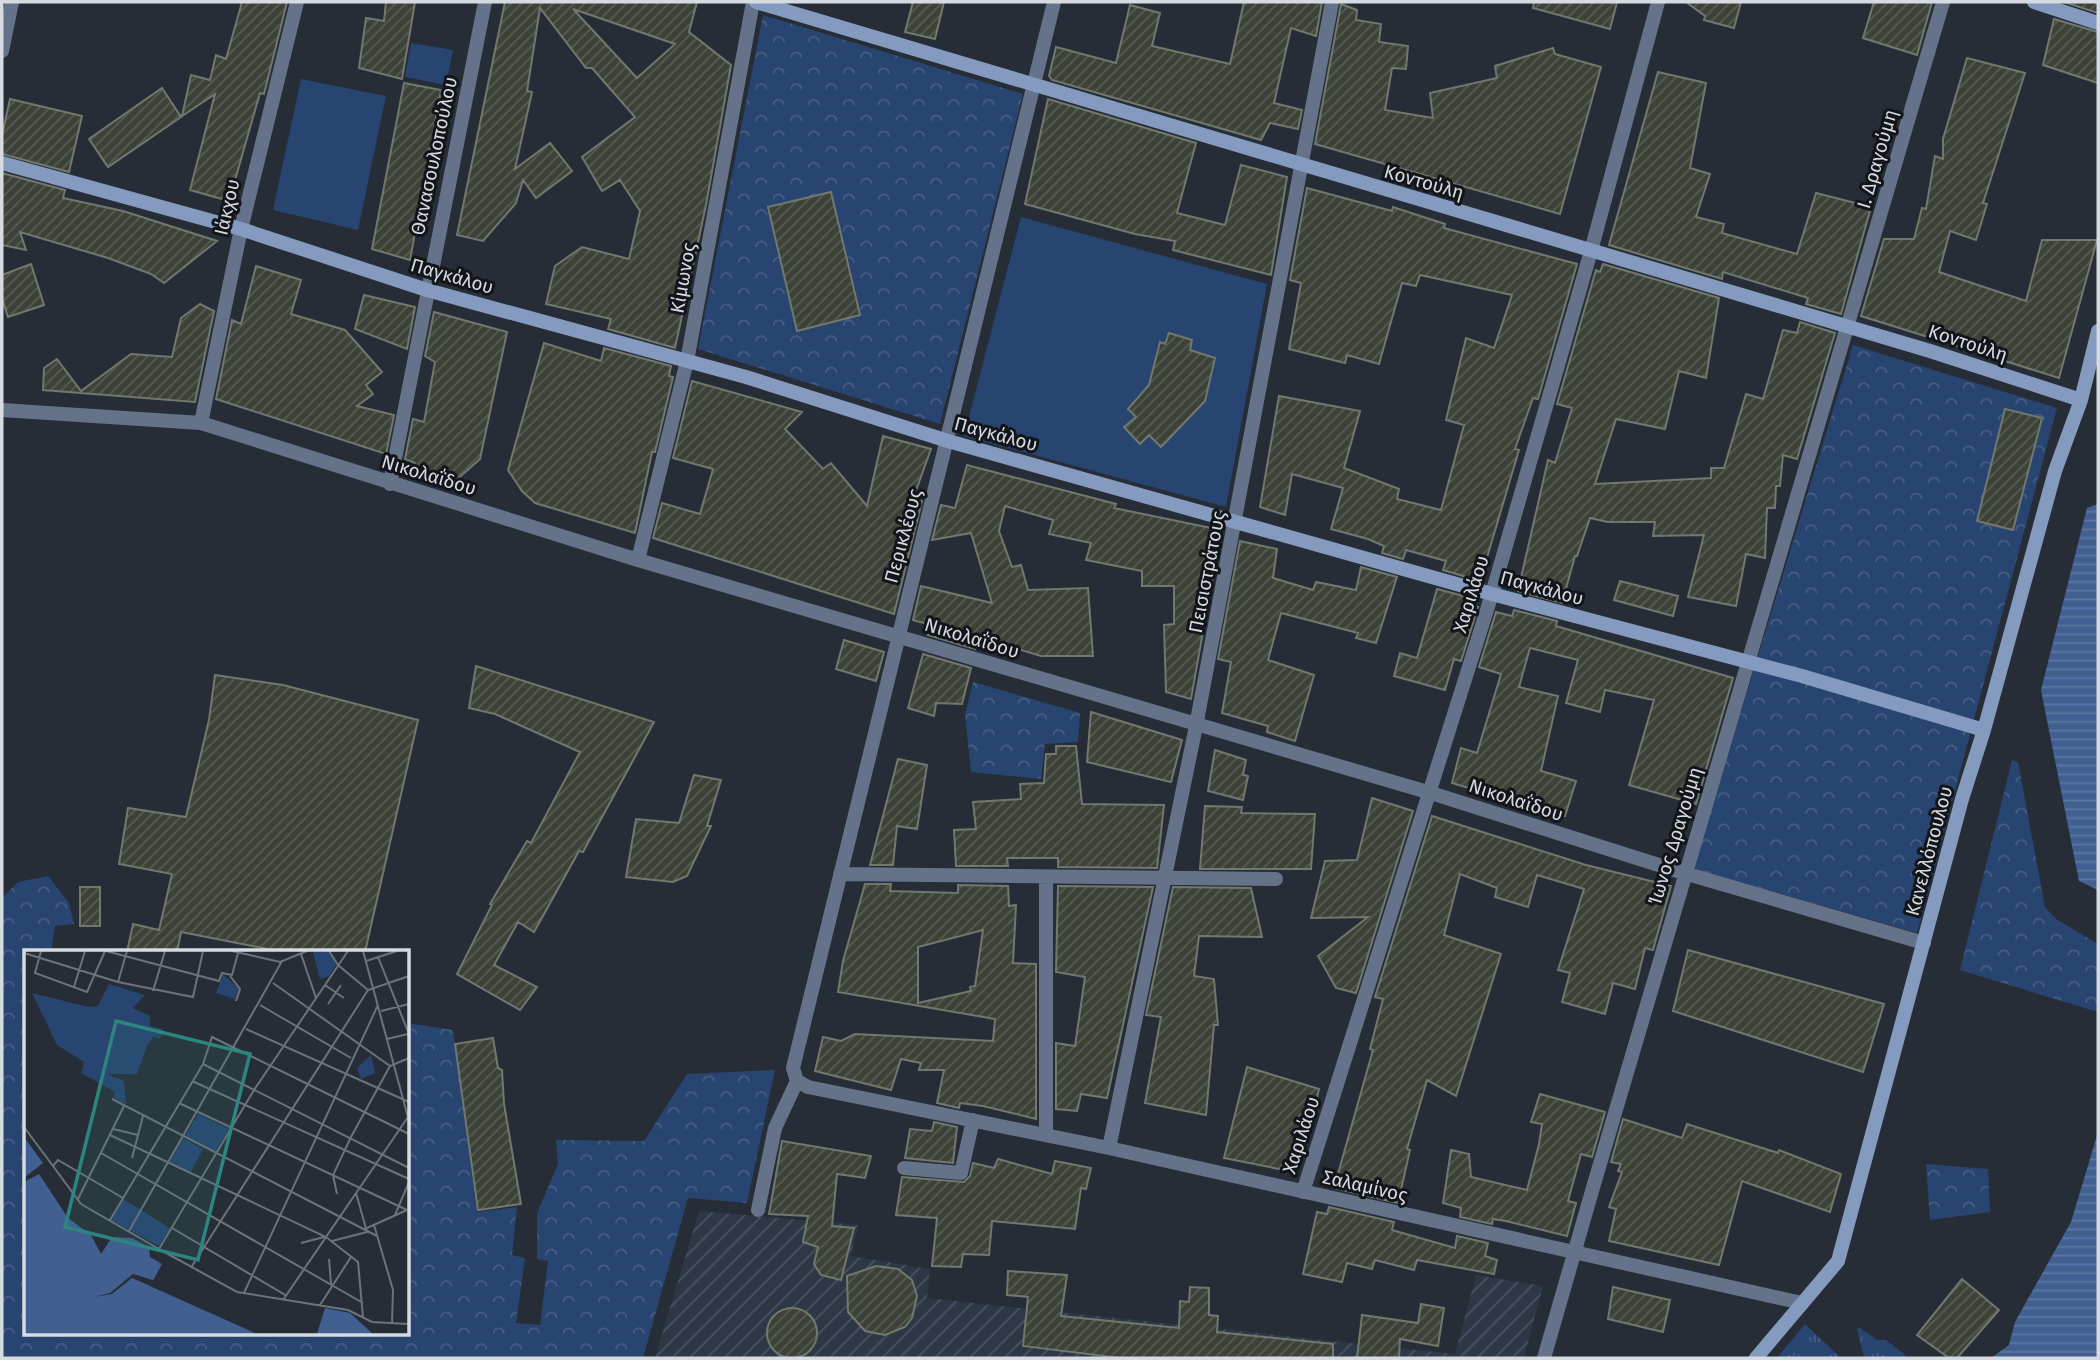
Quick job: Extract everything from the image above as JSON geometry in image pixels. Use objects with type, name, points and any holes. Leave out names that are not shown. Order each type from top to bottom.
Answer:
[{"type":"main road","name":"Κοντούλη","points":[[754,2],[1849,327],[2081,400]]},
{"type":"main road","points":[[2034,2],[2098,23]]},
{"type":"main road","name":"Παγκάλου","points":[[2,163],[241,229],[426,289],[687,361],[948,441],[1984,730]]},
{"type":"main road","name":"Κανελλόπουλου","points":[[1756,1358],[1838,1261],[1962,799],[1984,730],[2055,471],[2081,400],[2098,331]]},
{"type":"street","points":[[2,51],[12,2]]},
{"type":"street","name":"Ιάκχου","points":[[201,423],[241,229],[297,2]]},
{"type":"street","name":"Θανασουλοπούλου","points":[[390,484],[426,289],[485,2]]},
{"type":"street","name":"Κίμωνος","points":[[639,559],[687,361],[754,2]]},
{"type":"street","name":"Περικλέους","points":[[797,1081],[793,1068],[1054,2]]},
{"type":"street","name":"Πεισιστράτους","points":[[1108,1148],[1166,880],[1303,167],[1307,123],[1332,2]]},
{"type":"street","name":"Χαριλάου","points":[[1303,1192],[1492,594],[1591,251],[1658,2]]},
{"type":"street","name":"Ι. Δραγούμη","points":[[1849,327],[1942,2]]},
{"type":"street","name":"Ίωνος Δραγούμη","points":[[1544,1358],[1684,873],[1849,327]]},
{"type":"street","name":"Νικολαΐδου","points":[[2,410],[201,423],[390,484],[1196,726],[1431,793],[1684,873],[1924,943]]},
{"type":"street","points":[[840,874],[1166,880],[1276,879]]},
{"type":"street","points":[[1046,878],[1046,1135]]},
{"type":"street","points":[[758,1210],[775,1128],[797,1081]]},
{"type":"street","name":"Σαλαμίνος","points":[[797,1081],[808,1087],[1108,1148],[1802,1303]]},
{"type":"street","points":[[904,1168],[961,1173],[973,1120]]},
{"type":"shaded area","points":[[2098,504],[2098,890],[2079,881],[2041,690],[2087,508]]},
{"type":"shaded area","points":[[2098,1132],[2098,1358],[1991,1358],[2009,1345],[2015,1322],[2071,1222]]},
{"type":"shaded area","points":[[699,1211],[858,1225],[851,1256],[930,1269],[927,1298],[1455,1354],[1476,1275],[1543,1286],[1524,1358],[655,1358]]},
{"type":"green space","points":[[763,15],[1023,94],[940,424],[698,349]]},
{"type":"green space","points":[[411,43],[453,50],[446,85],[405,77]]},
{"type":"green space","points":[[301,79],[386,96],[358,230],[273,210]]},
{"type":"green space","points":[[1021,217],[1267,284],[1226,507],[964,436]]},
{"type":"green space","points":[[1853,345],[2057,408],[1917,933],[1693,869]]},
{"type":"green space","points":[[973,682],[1080,713],[1078,742],[1045,744],[1041,779],[971,772],[965,715]]},
{"type":"green space","points":[[2012,760],[2018,762],[2045,907],[2056,919],[2098,944],[2098,1012],[1960,970]]},
{"type":"green space","points":[[48,876],[69,903],[74,924],[55,926],[51,950],[24,950],[24,1336],[410,1336],[410,1023],[453,1030],[477,1212],[517,1207],[512,1255],[525,1258],[516,1323],[540,1325],[548,1261],[537,1259],[537,1213],[558,1164],[556,1140],[644,1141],[687,1074],[775,1070],[747,1203],[688,1198],[643,1358],[2,1358],[2,898],[18,882]]},
{"type":"green space","points":[[1926,1164],[1988,1169],[1990,1212],[1930,1220]]},
{"type":"green space","points":[[1805,1324],[1841,1358],[1777,1358]]},
{"type":"green space","points":[[1859,1327],[1877,1340],[1886,1340],[1909,1358],[1864,1358],[1857,1329]]},
{"type":"building","points":[[242,2],[287,2],[264,94],[260,93],[229,201],[190,190],[215,94],[182,116],[191,75],[210,80],[216,55],[226,59]]},
{"type":"building","points":[[386,2],[415,2],[402,79],[359,68],[366,18],[384,21]]},
{"type":"building","points":[[505,2],[697,2],[689,32],[731,65],[706,205],[675,348],[608,329],[611,319],[546,304],[555,266],[582,247],[629,259],[640,211],[620,180],[602,191],[582,157],[635,117],[592,68],[586,68],[540,8],[527,91],[532,92],[515,169],[550,143],[572,171],[536,198],[523,180],[516,203],[483,241],[457,235]],"holes":[[[573,9],[675,44],[637,78]]]},
{"type":"building","points":[[913,2],[944,2],[935,39],[905,32]]},
{"type":"building","points":[[1244,2],[1322,2],[1316,36],[1291,28],[1274,103],[1302,110],[1298,129],[1270,123],[1261,140],[1052,80],[1049,76],[1056,47],[1116,63],[1130,5],[1160,13],[1152,46],[1230,64]]},
{"type":"building","points":[[1534,2],[1617,2],[1610,29],[1533,8]]},
{"type":"building","points":[[1686,2],[1741,2],[1734,28],[1704,20],[1705,16]]},
{"type":"building","points":[[1874,2],[1932,2],[1917,55],[1863,38]]},
{"type":"building","points":[[2064,2],[2098,2],[2098,13]]},
{"type":"building","points":[[1341,4],[1357,10],[1356,20],[1381,24],[1379,42],[1408,46],[1406,69],[1392,68],[1385,110],[1433,118],[1430,93],[1497,78],[1495,66],[1553,48],[1555,54],[1601,67],[1560,214],[1315,144]]},
{"type":"building","points":[[2054,19],[2098,32],[2098,83],[2043,65]]},
{"type":"building","points":[[1967,58],[2025,73],[1983,203],[1987,204],[1976,240],[1950,231],[1939,272],[2026,301],[2042,240],[2097,240],[2059,378],[1861,316],[1884,239],[1914,239],[1922,208],[1926,209],[1935,156],[1943,159],[1943,139]]},
{"type":"building","points":[[1658,72],[1706,83],[1690,168],[1710,174],[1696,217],[1724,224],[1722,233],[1797,254],[1816,193],[1871,207],[1841,314],[1806,304],[1808,298],[1723,272],[1722,279],[1609,245]]},
{"type":"building","points":[[404,83],[441,90],[410,260],[372,249]]},
{"type":"building","points":[[162,88],[181,117],[108,167],[89,139]]},
{"type":"building","points":[[10,99],[82,116],[69,172],[2,154],[2,135]]},
{"type":"building","points":[[1048,99],[1196,143],[1177,213],[1225,225],[1241,165],[1287,177],[1271,275],[1173,250],[1175,241],[1135,234],[1025,204]]},
{"type":"building","points":[[2,173],[65,190],[63,198],[123,211],[217,241],[164,283],[151,274],[108,258],[20,232],[26,250],[2,245]]},
{"type":"building","points":[[1307,188],[1392,211],[1393,207],[1445,224],[1444,228],[1577,264],[1538,399],[1533,398],[1515,449],[1519,450],[1480,581],[1443,570],[1446,561],[1406,550],[1403,559],[1382,553],[1384,546],[1368,539],[1331,529],[1343,488],[1292,474],[1285,515],[1260,507],[1279,396],[1360,411],[1344,468],[1399,489],[1397,499],[1441,510],[1464,425],[1446,420],[1466,338],[1494,348],[1512,295],[1420,275],[1416,286],[1402,283],[1379,364],[1347,355],[1345,363],[1289,349],[1301,283],[1290,280]]},
{"type":"building","points":[[831,192],[860,315],[797,331],[768,207]]},
{"type":"building","points":[[31,264],[44,305],[8,317],[2,298],[2,275]]},
{"type":"building","points":[[1603,264],[1719,298],[1706,378],[1679,371],[1665,429],[1616,419],[1595,484],[1711,478],[1711,468],[1724,468],[1746,394],[1763,399],[1783,330],[1797,333],[1800,322],[1835,333],[1797,459],[1783,455],[1780,486],[1776,486],[1775,508],[1767,508],[1765,558],[1746,554],[1736,606],[1688,597],[1704,535],[1653,536],[1655,522],[1608,522],[1590,518],[1575,556],[1562,603],[1518,591],[1548,460],[1555,463],[1572,408],[1557,404],[1596,270],[1600,272]]},
{"type":"building","points":[[256,266],[301,280],[291,314],[345,330],[382,372],[366,385],[373,394],[357,406],[394,415],[386,454],[216,399],[232,320],[241,324]]},
{"type":"building","points":[[364,295],[415,307],[407,349],[355,329]]},
{"type":"building","points":[[200,304],[214,311],[195,402],[43,390],[44,368],[57,359],[81,391],[131,354],[172,357],[181,318]]},
{"type":"building","points":[[434,312],[507,332],[480,459],[454,482],[414,467],[415,463],[405,459],[413,419],[424,422],[435,362],[425,356]]},
{"type":"building","points":[[1169,333],[1192,340],[1190,350],[1215,358],[1205,401],[1161,447],[1149,435],[1140,444],[1124,427],[1136,417],[1128,409],[1149,385],[1160,342],[1165,344]]},
{"type":"building","points":[[544,343],[601,361],[604,348],[671,366],[669,376],[673,377],[655,452],[652,452],[635,533],[535,503],[522,491],[508,470]]},
{"type":"building","points":[[692,381],[802,412],[785,429],[823,469],[831,463],[867,506],[883,436],[931,449],[913,499],[922,501],[894,614],[653,538],[662,503],[700,514],[713,469],[673,458]]},
{"type":"building","points":[[2005,409],[2042,418],[2013,530],[1977,521]]},
{"type":"building","points":[[967,465],[1116,504],[1114,508],[1221,530],[1191,699],[1166,692],[1164,625],[1174,624],[1174,586],[1142,586],[1142,571],[1086,560],[1091,543],[1049,534],[1053,520],[1005,506],[999,531],[1012,567],[1021,565],[1028,590],[1088,588],[1093,656],[1041,656],[978,637],[975,649],[928,635],[931,625],[913,620],[921,586],[992,603],[971,533],[932,540],[941,505],[955,508]]},
{"type":"building","points":[[1240,541],[1277,549],[1273,578],[1313,590],[1316,582],[1356,590],[1361,567],[1397,577],[1376,643],[1356,638],[1358,633],[1281,613],[1268,660],[1314,675],[1295,741],[1267,732],[1268,726],[1222,713],[1231,662],[1218,659]]},
{"type":"building","points":[[1620,581],[1678,596],[1673,616],[1614,600]]},
{"type":"building","points":[[1437,589],[1475,599],[1473,606],[1478,607],[1461,661],[1454,659],[1445,690],[1394,676],[1400,653],[1417,658]]},
{"type":"building","points":[[1514,610],[1557,621],[1556,626],[1733,678],[1696,804],[1629,785],[1654,700],[1605,690],[1600,712],[1566,703],[1578,660],[1530,648],[1519,687],[1558,696],[1541,771],[1576,781],[1565,816],[1452,783],[1461,748],[1477,753],[1501,674],[1479,667],[1496,612],[1512,616]]},
{"type":"building","points":[[844,640],[884,652],[876,681],[836,669]]},
{"type":"building","points":[[923,654],[971,668],[962,704],[936,703],[934,716],[908,708]]},
{"type":"building","points":[[476,666],[654,722],[583,852],[579,851],[534,932],[518,922],[494,965],[537,987],[520,1010],[457,974],[492,905],[490,904],[527,841],[531,843],[580,752],[495,714],[469,708]]},
{"type":"building","points":[[215,675],[283,685],[418,720],[365,950],[273,950],[181,932],[177,950],[127,950],[133,924],[159,930],[172,874],[119,864],[128,808],[186,817],[209,720]]},
{"type":"building","points":[[1091,712],[1182,740],[1171,782],[1087,762]]},
{"type":"building","points":[[1056,746],[1076,746],[1082,804],[1164,805],[1157,868],[1058,867],[1058,858],[1007,858],[1008,866],[956,866],[954,830],[976,829],[973,802],[1021,799],[1020,784],[1044,783],[1046,754],[1056,754]]},
{"type":"building","points":[[1215,750],[1246,760],[1243,775],[1248,776],[1243,800],[1208,791]]},
{"type":"building","points":[[898,759],[927,765],[917,829],[897,826],[893,865],[870,865]]},
{"type":"building","points":[[694,775],[721,780],[707,826],[711,826],[687,876],[673,882],[626,877],[636,819],[679,823]]},
{"type":"building","points":[[1372,798],[1413,811],[1356,993],[1336,988],[1318,956],[1368,917],[1311,918],[1325,861],[1357,860]]},
{"type":"building","points":[[1205,806],[1242,807],[1241,813],[1315,814],[1311,869],[1200,869]]},
{"type":"building","points":[[1432,816],[1586,865],[1671,886],[1653,950],[1645,948],[1635,989],[1613,983],[1605,1014],[1562,1002],[1570,973],[1558,970],[1584,889],[1537,875],[1528,907],[1495,897],[1497,888],[1460,874],[1444,935],[1501,954],[1456,1096],[1427,1080],[1407,1149],[1410,1150],[1398,1203],[1334,1188],[1373,1050],[1370,1049],[1383,999],[1375,997]]},
{"type":"building","points":[[865,884],[891,884],[890,891],[958,893],[958,885],[1008,886],[1009,906],[1016,905],[1013,963],[1036,964],[1036,1119],[983,1106],[960,1103],[959,1108],[937,1103],[944,1070],[919,1070],[921,1063],[901,1059],[891,1090],[815,1071],[823,1037],[841,1041],[855,1034],[993,1041],[995,1019],[838,992],[843,961]],"holes":[[[983,930],[975,986],[970,987],[971,991],[918,1003],[918,947]]]},
{"type":"building","points":[[1058,886],[1153,887],[1107,1098],[1081,1094],[1077,1111],[1056,1109],[1056,1043],[1075,1046],[1085,977],[1056,972]]},
{"type":"building","points":[[80,887],[100,887],[100,926],[80,926]]},
{"type":"building","points":[[1173,887],[1251,888],[1262,937],[1199,936],[1194,976],[1214,979],[1218,1025],[1214,1025],[1206,1115],[1145,1103],[1161,1017],[1146,1015]]},
{"type":"building","points":[[1688,950],[1884,1004],[1863,1072],[1673,1011]]},
{"type":"building","points":[[493,1038],[498,1068],[502,1070],[504,1104],[521,1204],[478,1210],[455,1044]]},
{"type":"building","points":[[1247,1067],[1319,1089],[1310,1127],[1294,1172],[1224,1158]]},
{"type":"building","points":[[1540,1094],[1605,1112],[1592,1157],[1581,1154],[1568,1201],[1576,1203],[1567,1236],[1506,1221],[1493,1219],[1492,1224],[1460,1217],[1461,1208],[1443,1203],[1451,1150],[1469,1154],[1471,1177],[1527,1190],[1542,1124],[1531,1122]]},
{"type":"building","points":[[1623,1119],[1682,1138],[1687,1124],[1778,1153],[1779,1150],[1841,1174],[1830,1212],[1742,1181],[1719,1265],[1609,1241],[1616,1209],[1609,1207],[1622,1172],[1618,1171],[1621,1164],[1611,1162]]},
{"type":"building","points":[[934,1122],[957,1127],[953,1163],[905,1158],[910,1129],[932,1131]]},
{"type":"building","points":[[782,1141],[871,1156],[865,1178],[837,1174],[832,1226],[854,1228],[841,1280],[821,1275],[814,1264],[818,1247],[803,1242],[808,1216],[769,1214]]},
{"type":"building","points":[[998,1159],[1052,1174],[1055,1161],[1091,1168],[1086,1189],[1081,1188],[1075,1229],[992,1221],[989,1255],[963,1254],[961,1267],[932,1266],[937,1218],[896,1215],[902,1177],[964,1182],[970,1176],[973,1163],[994,1168]]},
{"type":"building","points":[[1329,1207],[1394,1222],[1392,1230],[1455,1248],[1457,1236],[1488,1243],[1485,1256],[1497,1260],[1494,1274],[1417,1260],[1414,1270],[1375,1260],[1372,1269],[1347,1263],[1342,1282],[1303,1274],[1317,1212],[1327,1214]]},
{"type":"building","points":[[876,1266],[898,1269],[912,1280],[917,1296],[912,1318],[905,1327],[885,1335],[865,1331],[848,1312],[847,1276]]},
{"type":"building","points":[[1008,1271],[1067,1275],[1061,1316],[1179,1328],[1180,1301],[1189,1302],[1190,1287],[1209,1288],[1209,1315],[1218,1316],[1217,1332],[1333,1344],[1333,1358],[1120,1358],[1023,1346],[1028,1297],[1007,1295]]},
{"type":"building","points":[[1962,1279],[1999,1310],[1957,1358],[1949,1358],[1917,1335]]},
{"type":"building","points":[[1613,1287],[1670,1300],[1663,1332],[1608,1319]]},
{"type":"building","points":[[1421,1304],[1444,1308],[1438,1346],[1400,1339],[1399,1358],[1357,1358],[1362,1315],[1418,1323]]},
{"type":"building","points":[[792,1308],[809,1316],[817,1333],[809,1350],[792,1358],[775,1350],[767,1333],[775,1316]]}]
